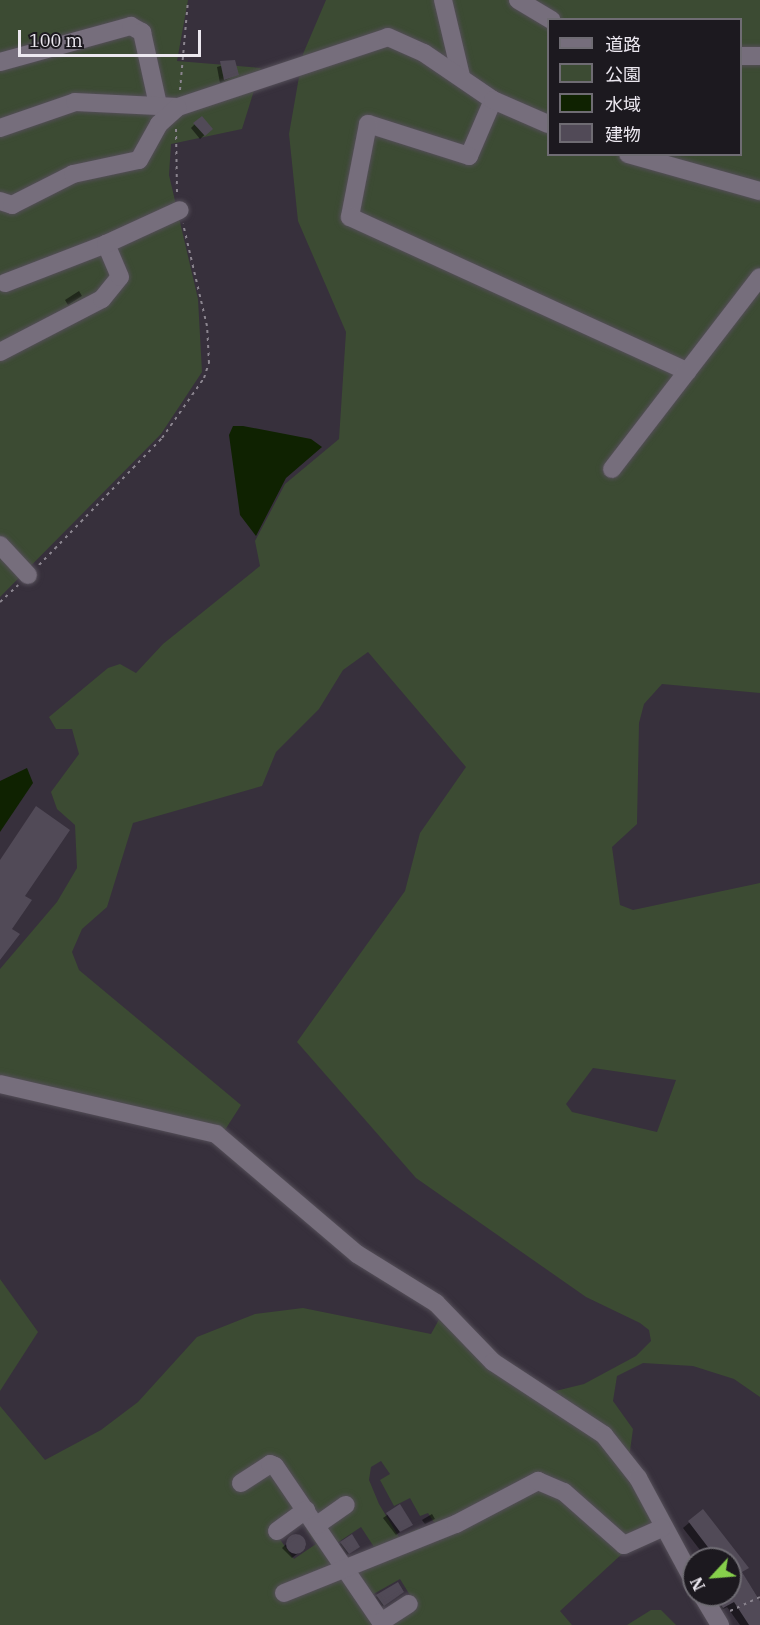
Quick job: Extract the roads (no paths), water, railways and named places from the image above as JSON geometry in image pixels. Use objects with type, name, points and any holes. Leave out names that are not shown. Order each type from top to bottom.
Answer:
[{"type":"street","points":[[443,0],[461,76]]},
{"type":"street","points":[[518,0],[548,18]]},
{"type":"street","points":[[0,62],[131,26],[142,32],[158,105]]},
{"type":"street","points":[[0,201],[12,206],[74,174],[139,160],[159,124],[178,107],[378,38],[402,40],[461,76],[493,100],[547,123]]},
{"type":"street","points":[[742,56],[760,56]]},
{"type":"street","points":[[493,100],[469,156],[368,124],[350,218],[687,371]]},
{"type":"street","points":[[0,128],[75,102],[178,107]]},
{"type":"street","points":[[635,156],[760,191]]},
{"type":"street","points":[[5,283],[106,244],[180,210]]},
{"type":"street","points":[[0,351],[53,329],[102,299],[120,277],[106,244]]},
{"type":"street","points":[[612,470],[760,277]]},
{"type":"street","points":[[0,545],[28,575]]},
{"type":"street","points":[[0,1084],[216,1134],[357,1254],[436,1302],[493,1362],[604,1435],[638,1478],[662,1528],[682,1562]]},
{"type":"street","points":[[241,1483],[270,1464],[347,1567],[382,1624],[409,1604]]},
{"type":"street","points":[[284,1593],[456,1524],[538,1481],[564,1492],[624,1545],[662,1528]]},
{"type":"street","points":[[317,1525],[346,1505]]},
{"type":"street","points":[[277,1531],[306,1510]]},
{"type":"street","points":[[709,1607],[718,1621]]},
{"type":"water","points":[[233,426],[311,439],[322,447],[286,478],[256,536],[240,515],[229,435]]},
{"type":"water","points":[[27,768],[33,783],[0,832],[0,781]]}]
